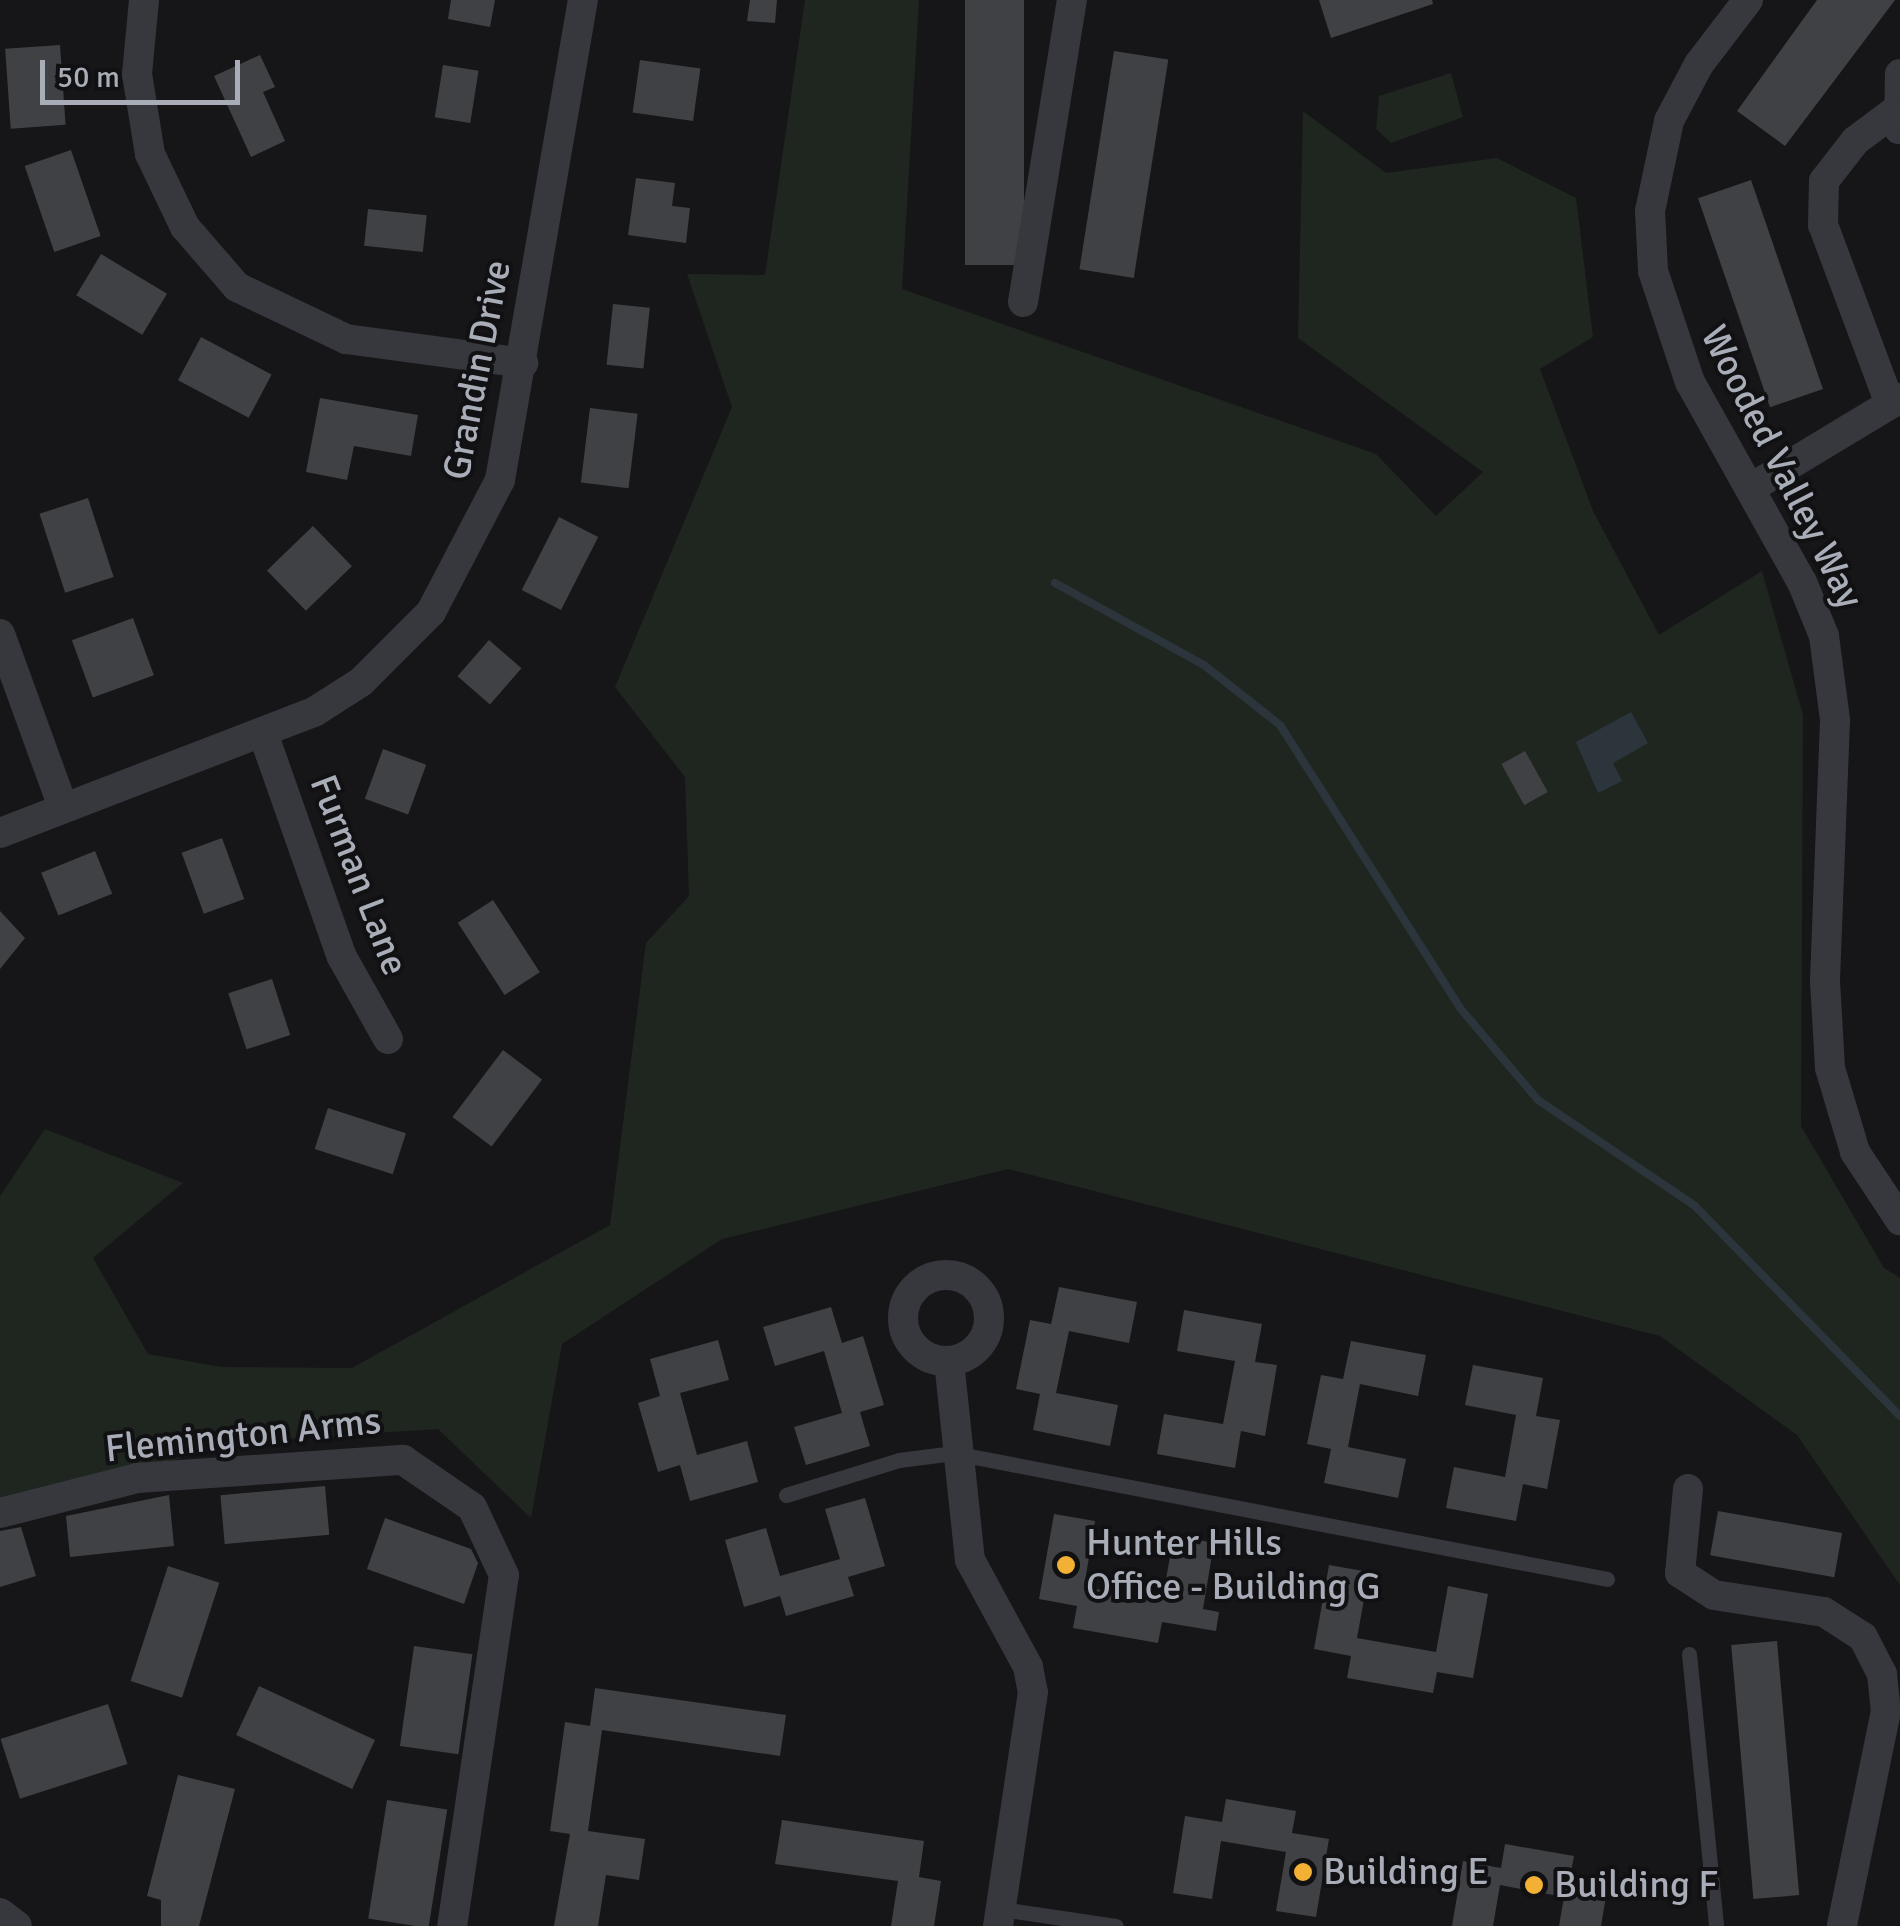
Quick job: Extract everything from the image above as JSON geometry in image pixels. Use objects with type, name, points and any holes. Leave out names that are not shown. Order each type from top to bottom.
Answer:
[{"type":"street","points":[[144,0],[137,74],[150,154],[185,227],[237,287],[346,339],[524,363]]},
{"type":"street","name":"Grandin Drive","points":[[0,832],[62,804],[264,736],[361,682],[431,612],[500,480],[524,363],[582,0]]},
{"type":"street","points":[[1023,302],[1072,0]]},
{"type":"street","name":"Wooded Valley Way","points":[[1748,0],[1670,120],[1654,181],[1650,241],[1678,355],[1808,595],[1830,662],[1830,1068],[1855,1152],[1898,1215]]},
{"type":"street","points":[[1751,488],[1895,401],[1823,225],[1824,181],[1855,141],[1897,121],[1900,74]]},
{"type":"street","points":[[0,634],[62,804]]},
{"type":"street","name":"Furman Lane","points":[[264,736],[342,957],[388,1039]]},
{"type":"street","points":[[949,1361],[954,1454],[970,1560],[1028,1667],[1033,1692],[999,1918]]},
{"type":"street","name":"Flemington Arms","points":[[0,1513],[137,1478],[403,1460],[472,1507],[504,1575],[452,1926]]},
{"type":"street","points":[[1688,1489],[1680,1573],[1714,1596],[1824,1612],[1864,1637],[1882,1674],[1886,1711],[1842,1926]]},
{"type":"street","points":[[0,1913],[17,1926]]},
{"type":"lane","points":[[786,1495],[899,1460],[954,1454],[1607,1580]]},
{"type":"lane","points":[[1689,1654],[1716,1926]]},
{"type":"lane","points":[[999,1918],[1116,1926]]},
{"type":"shaded area","points":[[805,0],[919,0],[902,289],[1376,454],[1436,516],[1483,472],[1298,338],[1303,111],[1386,173],[1497,158],[1576,198],[1593,337],[1540,369],[1593,511],[1659,635],[1762,571],[1803,715],[1801,1126],[1884,1268],[1900,1278],[1900,1585],[1797,1435],[1660,1336],[1008,1169],[722,1239],[562,1344],[531,1518],[438,1429],[252,1441],[0,1502],[0,1196],[45,1129],[183,1183],[93,1258],[148,1354],[221,1367],[352,1368],[610,1225],[646,943],[689,896],[685,777],[615,687],[732,407],[687,274],[765,275]]},
{"type":"shaded area","points":[[1451,73],[1463,117],[1391,143],[1376,129],[1379,96]]},
{"type":"shaded area","points":[[1631,712],[1648,743],[1613,763],[1622,781],[1598,793],[1576,742]]},
{"type":"building","points":[[451,0],[495,0],[490,27],[448,19]]},
{"type":"building","points":[[750,0],[777,0],[775,23],[747,21]]},
{"type":"building","points":[[965,0],[1024,0],[1024,265],[965,265]]},
{"type":"building","points":[[1319,0],[1432,0],[1433,4],[1331,38]]},
{"type":"building","points":[[1817,0],[1895,0],[1785,146],[1737,111]]},
{"type":"building","points":[[60,45],[66,125],[11,129],[5,49]]},
{"type":"building","points":[[1114,51],[1168,60],[1134,278],[1079,269]]},
{"type":"building","points":[[260,55],[275,87],[263,92],[285,141],[251,157],[214,76]]},
{"type":"building","points":[[640,60],[700,68],[693,121],[633,112]]},
{"type":"building","points":[[443,65],[479,71],[470,123],[435,117]]},
{"type":"building","points":[[71,150],[101,236],[54,252],[25,166]]},
{"type":"building","points":[[636,178],[675,183],[672,206],[690,208],[686,243],[628,235]]},
{"type":"building","points":[[1751,180],[1823,389],[1770,407],[1698,198]]},
{"type":"building","points":[[368,209],[427,215],[423,252],[364,246]]},
{"type":"building","points":[[101,254],[167,294],[142,335],[76,295]]},
{"type":"building","points":[[613,304],[650,308],[643,369],[607,365]]},
{"type":"building","points":[[201,337],[272,375],[249,418],[178,380]]},
{"type":"building","points":[[320,398],[418,415],[411,456],[354,446],[347,480],[306,472]]},
{"type":"building","points":[[590,408],[638,414],[629,488],[581,482]]},
{"type":"building","points":[[88,498],[114,577],[65,593],[39,514]]},
{"type":"building","points":[[559,517],[598,537],[561,610],[522,590]]},
{"type":"building","points":[[313,526],[352,566],[306,611],[267,570]]},
{"type":"building","points":[[133,618],[154,675],[93,698],[72,640]]},
{"type":"building","points":[[489,640],[521,668],[490,704],[458,676]]},
{"type":"building","points":[[383,749],[426,765],[408,815],[365,799]]},
{"type":"building","points":[[1525,751],[1548,792],[1524,805],[1501,764]]},
{"type":"building","points":[[222,838],[244,899],[204,914],[182,853]]},
{"type":"building","points":[[95,851],[112,894],[58,915],[41,873]]},
{"type":"building","points":[[493,900],[540,972],[505,995],[458,923]]},
{"type":"building","points":[[0,911],[25,938],[0,969]]},
{"type":"building","points":[[272,979],[290,1035],[246,1049],[228,993]]},
{"type":"building","points":[[503,1050],[542,1079],[492,1147],[452,1117]]},
{"type":"building","points":[[328,1108],[406,1133],[393,1174],[315,1149]]},
{"type":"building","points":[[1059,1287],[1137,1302],[1129,1343],[1069,1331],[1056,1393],[1118,1405],[1110,1446],[1033,1430],[1040,1394],[1016,1389],[1030,1320],[1051,1324]]},
{"type":"building","points":[[831,1307],[842,1343],[863,1336],[884,1405],[860,1412],[870,1446],[806,1465],[794,1427],[842,1413],[824,1351],[775,1366],[763,1327]]},
{"type":"building","points":[[1184,1310],[1262,1324],[1255,1362],[1277,1365],[1265,1436],[1241,1431],[1235,1468],[1157,1454],[1164,1414],[1223,1424],[1235,1361],[1177,1351]]},
{"type":"building","points":[[718,1340],[729,1380],[680,1393],[697,1455],[747,1441],[758,1482],[690,1501],[680,1465],[658,1472],[638,1403],[660,1396],[650,1359]]},
{"type":"building","points":[[1351,1341],[1426,1355],[1418,1396],[1360,1384],[1348,1447],[1406,1459],[1398,1498],[1324,1483],[1331,1449],[1307,1444],[1321,1375],[1343,1379]]},
{"type":"building","points":[[1473,1365],[1543,1378],[1536,1416],[1560,1420],[1547,1489],[1523,1484],[1516,1521],[1446,1508],[1454,1467],[1505,1477],[1516,1415],[1465,1405]]},
{"type":"building","points":[[325,1486],[329,1535],[225,1544],[220,1495]]},
{"type":"building","points":[[169,1495],[174,1546],[70,1557],[66,1516]]},
{"type":"building","points":[[865,1498],[885,1566],[848,1577],[854,1596],[786,1616],[780,1596],[744,1607],[725,1540],[766,1528],[780,1576],[840,1559],[825,1509]]},
{"type":"building","points":[[1718,1511],[1842,1533],[1834,1577],[1710,1555]]},
{"type":"building","name":"Hunter Hills Office - Building G","points":[[1054,1514],[1095,1521],[1084,1587],[1162,1601],[1174,1535],[1214,1543],[1203,1609],[1219,1612],[1216,1631],[1162,1622],[1158,1643],[1073,1628],[1077,1606],[1039,1599]]},
{"type":"building","points":[[385,1518],[471,1549],[478,1563],[464,1604],[367,1569]]},
{"type":"building","points":[[21,1527],[36,1576],[0,1587],[0,1531]]},
{"type":"building","points":[[1329,1565],[1369,1572],[1357,1638],[1436,1652],[1448,1586],[1488,1594],[1473,1678],[1437,1672],[1433,1693],[1347,1678],[1351,1656],[1314,1649]]},
{"type":"building","points":[[168,1566],[219,1583],[182,1698],[131,1681]]},
{"type":"building","points":[[1777,1641],[1799,1895],[1753,1899],[1731,1645]]},
{"type":"building","points":[[414,1646],[472,1654],[458,1754],[400,1746]]},
{"type":"building","points":[[259,1686],[375,1740],[352,1789],[236,1735]]},
{"type":"building","points":[[595,1688],[786,1715],[780,1756],[602,1730],[588,1831],[645,1839],[639,1880],[606,1875],[598,1926],[554,1926],[570,1834],[550,1831],[565,1722],[590,1726]]},
{"type":"building","points":[[108,1704],[127,1764],[20,1799],[1,1739]]},
{"type":"building","points":[[178,1775],[235,1789],[199,1926],[161,1926],[161,1900],[147,1896]]},
{"type":"building","name":"Building E","points":[[1226,1799],[1296,1811],[1292,1833],[1329,1839],[1316,1917],[1276,1911],[1286,1852],[1221,1841],[1212,1899],[1173,1893],[1185,1816],[1222,1822]]},
{"type":"building","points":[[387,1800],[447,1810],[429,1926],[368,1919]]},
{"type":"building","points":[[782,1820],[924,1841],[919,1877],[941,1881],[934,1926],[891,1926],[898,1881],[775,1864]]},
{"type":"building","name":"Building F","points":[[1505,1844],[1574,1856],[1570,1877],[1608,1884],[1601,1926],[1559,1926],[1564,1897],[1500,1885],[1493,1926],[1452,1926],[1463,1861],[1501,1868]]},
{"type":"waterway","points":[[1055,583],[1204,665],[1280,725],[1460,1008],[1538,1100],[1695,1206],[1900,1416]]},
{"type":"place","name":"Hunter Hills Office - Building G","points":[[1066,1565]]},
{"type":"place","name":"Building E","points":[[1303,1872]]},
{"type":"place","name":"Building F","points":[[1534,1885]]}]
